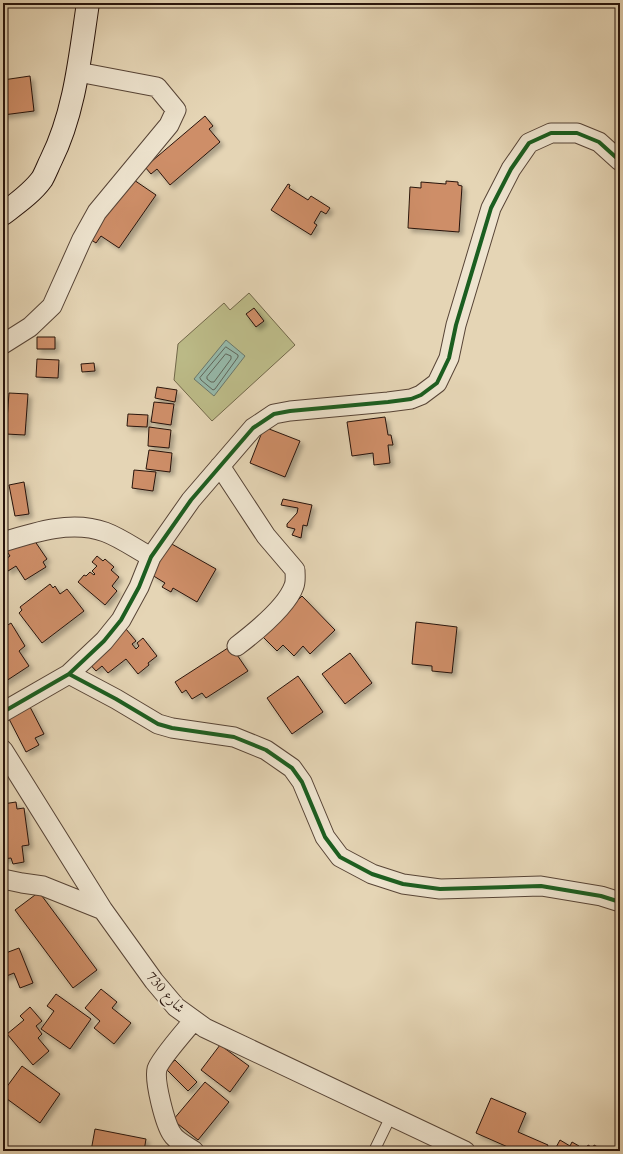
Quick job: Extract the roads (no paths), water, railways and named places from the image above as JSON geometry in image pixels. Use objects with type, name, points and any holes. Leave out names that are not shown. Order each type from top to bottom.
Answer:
[{"type":"street","points":[[3,214],[22,200],[41,180],[59,145],[71,106],[78,72],[88,3]]},
{"type":"street","points":[[3,344],[30,327],[52,306],[82,239],[97,212],[169,125],[176,110],[157,87],[78,72]]},
{"type":"street","points":[[3,712],[69,674],[104,641],[122,620],[139,587],[151,558],[191,500],[253,428],[274,414],[290,411],[411,399],[421,395],[436,383],[449,358],[458,318],[491,208],[510,169],[529,144],[551,133],[577,133],[598,142],[620,161]]},
{"type":"street","points":[[220,466],[266,536],[295,570],[295,584],[292,592],[256,631],[237,646]]},
{"type":"street","points":[[3,542],[40,531],[79,527],[105,532],[151,558]]},
{"type":"street","points":[[69,674],[116,699],[158,724],[172,728],[234,737],[266,750],[292,768],[302,782],[325,836],[340,857],[372,874],[403,884],[440,889],[541,886],[600,896],[620,902]]},
{"type":"street","name":"شارع 730","points":[[3,750],[103,910],[154,981],[176,1007],[205,1028],[465,1151]]},
{"type":"street","points":[[3,879],[22,884],[43,886],[103,910]]},
{"type":"street","points":[[194,1020],[165,1056],[157,1069],[158,1091],[166,1122],[172,1135],[194,1151]]},
{"type":"lane","points":[[374,1151],[391,1116]]},
{"type":"water","points":[[226,340],[245,356],[214,396],[194,379]]}]
